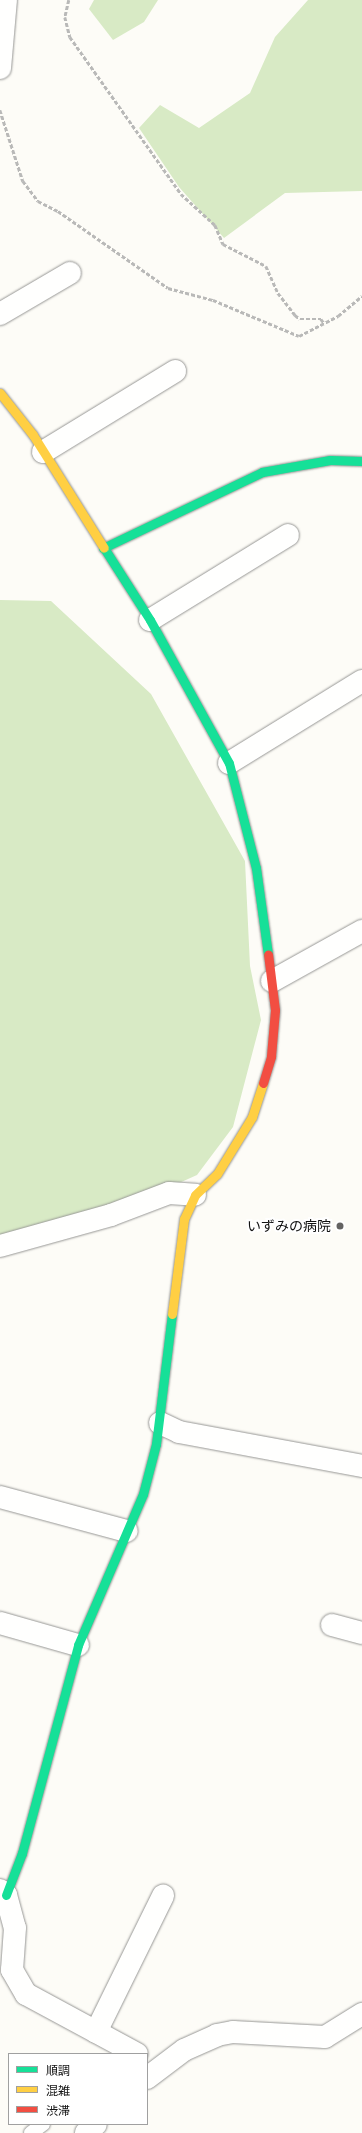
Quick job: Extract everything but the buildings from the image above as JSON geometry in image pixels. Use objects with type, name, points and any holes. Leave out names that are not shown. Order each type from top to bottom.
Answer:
[{"type":"street","points":[[0,68],[6,0]]},
{"type":"street","points":[[0,314],[70,273]]},
{"type":"street","points":[[43,452],[175,372]]},
{"type":"street","points":[[0,393],[43,452],[150,620],[230,763],[256,868],[272,981],[275,1029],[260,1095],[252,1117],[224,1163],[195,1195],[184,1219],[160,1423],[142,1494],[78,1645],[22,1853],[3,1892],[15,1928],[12,1970],[26,1994],[96,2032],[130,2053]]},
{"type":"street","points":[[103,548],[262,472],[330,460],[362,461]]},
{"type":"street","points":[[150,620],[288,535]]},
{"type":"street","points":[[230,763],[362,681]]},
{"type":"street","points":[[272,981],[362,931]]},
{"type":"street","points":[[0,1246],[111,1215],[169,1193],[195,1195]]},
{"type":"street","points":[[160,1423],[179,1432],[362,1466]]},
{"type":"street","points":[[0,1497],[127,1531]]},
{"type":"street","points":[[0,1623],[78,1645]]},
{"type":"street","points":[[332,1625],[362,1634]]},
{"type":"street","points":[[96,2032],[163,1896]]},
{"type":"street","points":[[148,2058],[216,2035],[233,2032],[325,2037],[362,2014]]},
{"type":"street","points":[[86,2133],[95,2125]]},
{"type":"lane","points":[[31,2133],[42,2125]]},
{"type":"path","points":[[69,0],[65,17],[70,37],[181,194],[215,224],[223,244],[266,266],[278,294],[295,315],[300,319],[321,319],[324,323]]},
{"type":"path","points":[[0,110],[23,182],[38,201],[94,235],[156,281],[213,300],[299,336],[324,323],[362,296]]},
{"type":"green space","points":[[94,0],[158,0],[144,22],[113,40],[89,9]]},
{"type":"green space","points":[[308,0],[362,0],[362,191],[285,193],[224,238],[179,187],[139,128],[160,105],[199,128],[250,93],[275,37]]},
{"type":"green space","points":[[0,600],[51,601],[151,694],[245,861],[250,966],[261,1020],[233,1127],[197,1175],[141,1200],[0,1238]]},
{"type":"traffic: fast","points":[[103,548],[262,472],[330,460],[362,461]]},
{"type":"traffic: fast","points":[[104,548],[150,620],[229,763],[256,868],[268,954]]},
{"type":"traffic: fast","points":[[6,1895],[22,1853],[78,1645],[143,1494],[156,1444],[172,1314]]},
{"type":"traffic: slow","points":[[0,393],[33,435],[104,548]]},
{"type":"traffic: slow","points":[[172,1314],[184,1219],[195,1195],[217,1174],[252,1117],[263,1083]]},
{"type":"traffic: jam","points":[[263,1083],[271,1056],[275,1010],[268,954]]},
{"type":"place","name":"いずみの病院","points":[[340,1226]]}]
